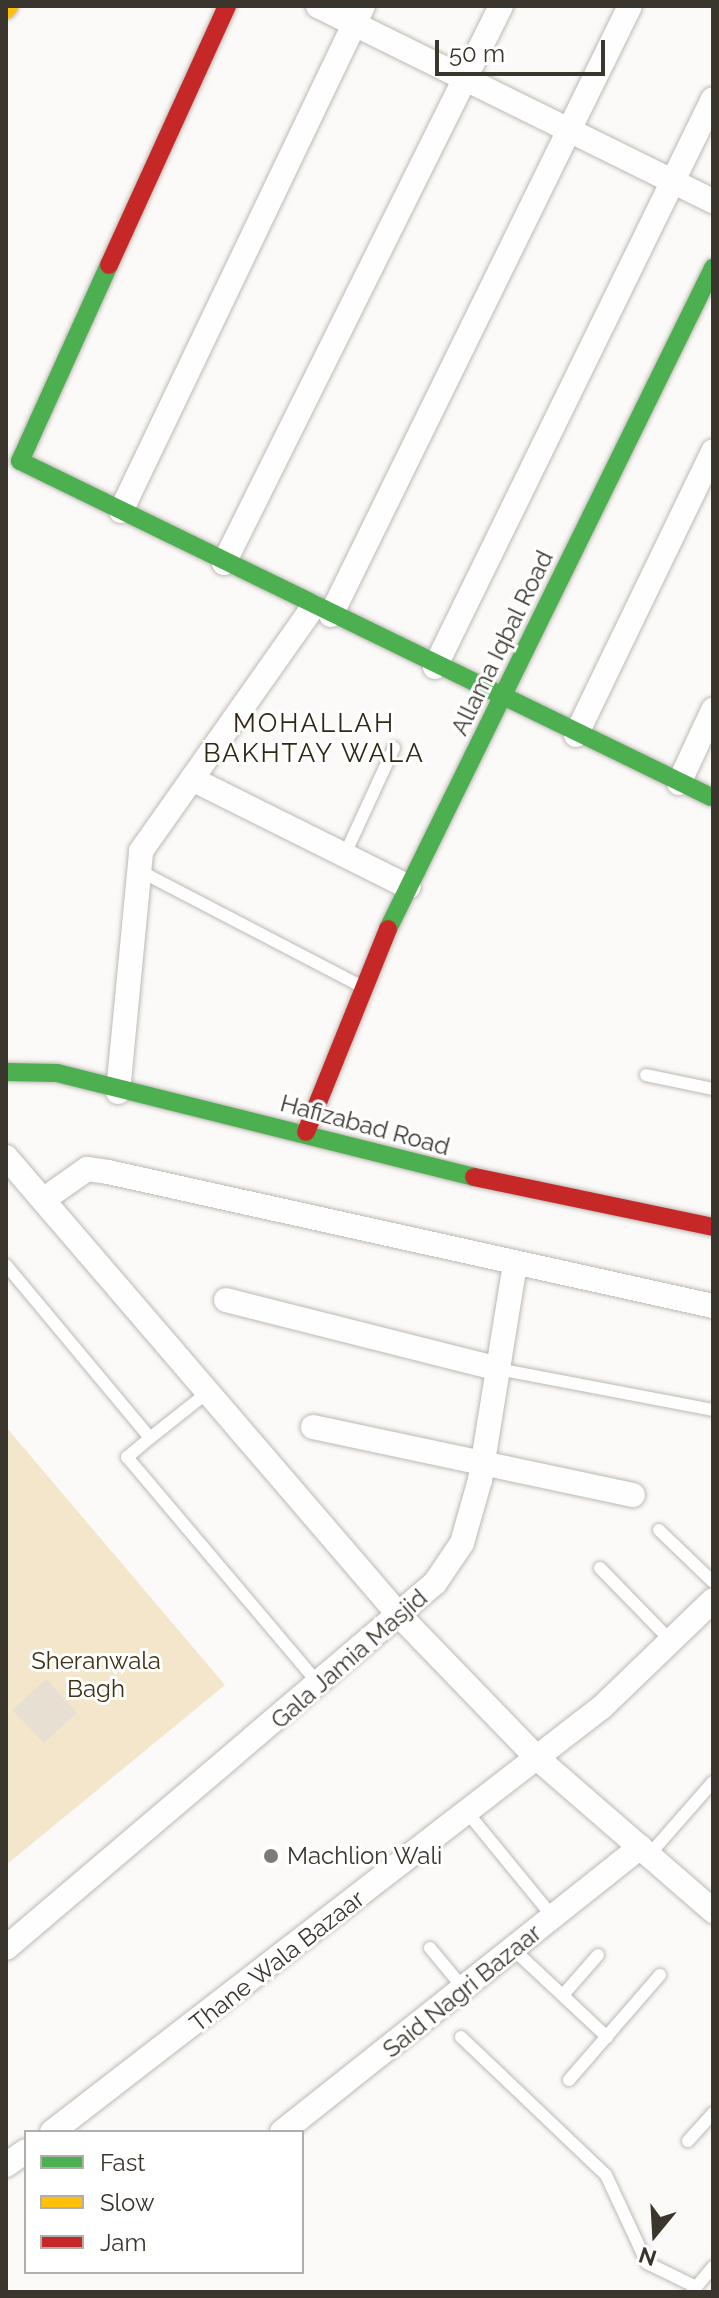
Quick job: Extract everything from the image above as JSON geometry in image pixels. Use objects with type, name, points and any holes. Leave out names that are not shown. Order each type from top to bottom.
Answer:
[{"type":"street","points":[[227,6],[20,461],[501,700],[711,797]]},
{"type":"street","points":[[318,6],[358,15],[466,79],[713,201]]},
{"type":"street","points":[[224,563],[501,6]]},
{"type":"street","points":[[118,1092],[135,869],[192,779],[322,611],[572,131],[630,6]]},
{"type":"street","points":[[121,511],[358,15]]},
{"type":"street","points":[[435,667],[713,99]]},
{"type":"street","name":"Allama Iqbal Road","points":[[306,1132],[361,986],[713,268]]},
{"type":"street","points":[[576,735],[713,451]]},
{"type":"street","points":[[679,783],[713,710]]},
{"type":"street","points":[[192,779],[409,887]]},
{"type":"street","name":"Hafizabad Road","points":[[6,1072],[57,1073],[118,1092],[306,1132],[438,1170],[713,1227]]},
{"type":"street","points":[[6,1157],[400,1616],[536,1757],[713,1911]]},
{"type":"street","points":[[43,1200],[87,1169],[108,1172],[713,1306]]},
{"type":"street","name":"Gala Jamia Masjid","points":[[6,1948],[321,1686],[435,1583],[462,1543],[483,1465],[515,1264]]},
{"type":"street","points":[[226,1300],[498,1369]]},
{"type":"street","points":[[313,1427],[633,1495]]},
{"type":"street","name":"Thane Wala Bazaar","points":[[59,2130],[536,1757],[671,1641],[713,1600]]},
{"type":"street","name":"Said Nagri Bazaar","points":[[285,2130],[553,1917],[645,1851]]},
{"type":"street","points":[[6,2165],[24,2152]]},
{"type":"lane","points":[[345,854],[394,748]]},
{"type":"lane","points":[[135,869],[361,986]]},
{"type":"lane","points":[[646,1075],[713,1089]]},
{"type":"lane","points":[[6,1265],[150,1438]]},
{"type":"lane","points":[[498,1369],[713,1410]]},
{"type":"lane","points":[[208,1392],[127,1457],[321,1686]]},
{"type":"lane","points":[[659,1530],[713,1582]]},
{"type":"lane","points":[[600,1568],[671,1641]]},
{"type":"lane","points":[[645,1851],[713,1782]]},
{"type":"lane","points":[[467,1812],[553,1917]]},
{"type":"lane","points":[[430,1948],[464,1989]]},
{"type":"lane","points":[[513,1949],[607,2037]]},
{"type":"lane","points":[[563,1995],[598,1955]]},
{"type":"lane","points":[[569,2080],[660,1975]]},
{"type":"lane","points":[[461,2037],[606,2175],[647,2263],[713,2292]]},
{"type":"lane","points":[[688,2141],[713,2113]]},
{"type":"lane","points":[[696,2287],[713,2267]]},
{"type":"green space","name":"Sheranwala Bagh","points":[[6,1427],[225,1685],[6,1865]]},
{"type":"building","points":[[46,1679],[77,1713],[44,1743],[12,1710]]},
{"type":"traffic: fast","points":[[109,265],[20,461],[711,797]]},
{"type":"traffic: fast","points":[[388,929],[713,268]]},
{"type":"traffic: fast","points":[[6,1072],[57,1073],[474,1177]]},
{"type":"traffic: slow","points":[[6,10],[9,6]]},
{"type":"traffic: jam","points":[[109,265],[227,6]]},
{"type":"traffic: jam","points":[[306,1132],[388,929]]},
{"type":"traffic: jam","points":[[474,1177],[713,1227]]},
{"type":"place","name":"Machlion Wali","points":[[271,1856]]},
{"type":"district","name":"MOHALLAH BAKHTAY WALA","points":[[314,739]]}]
